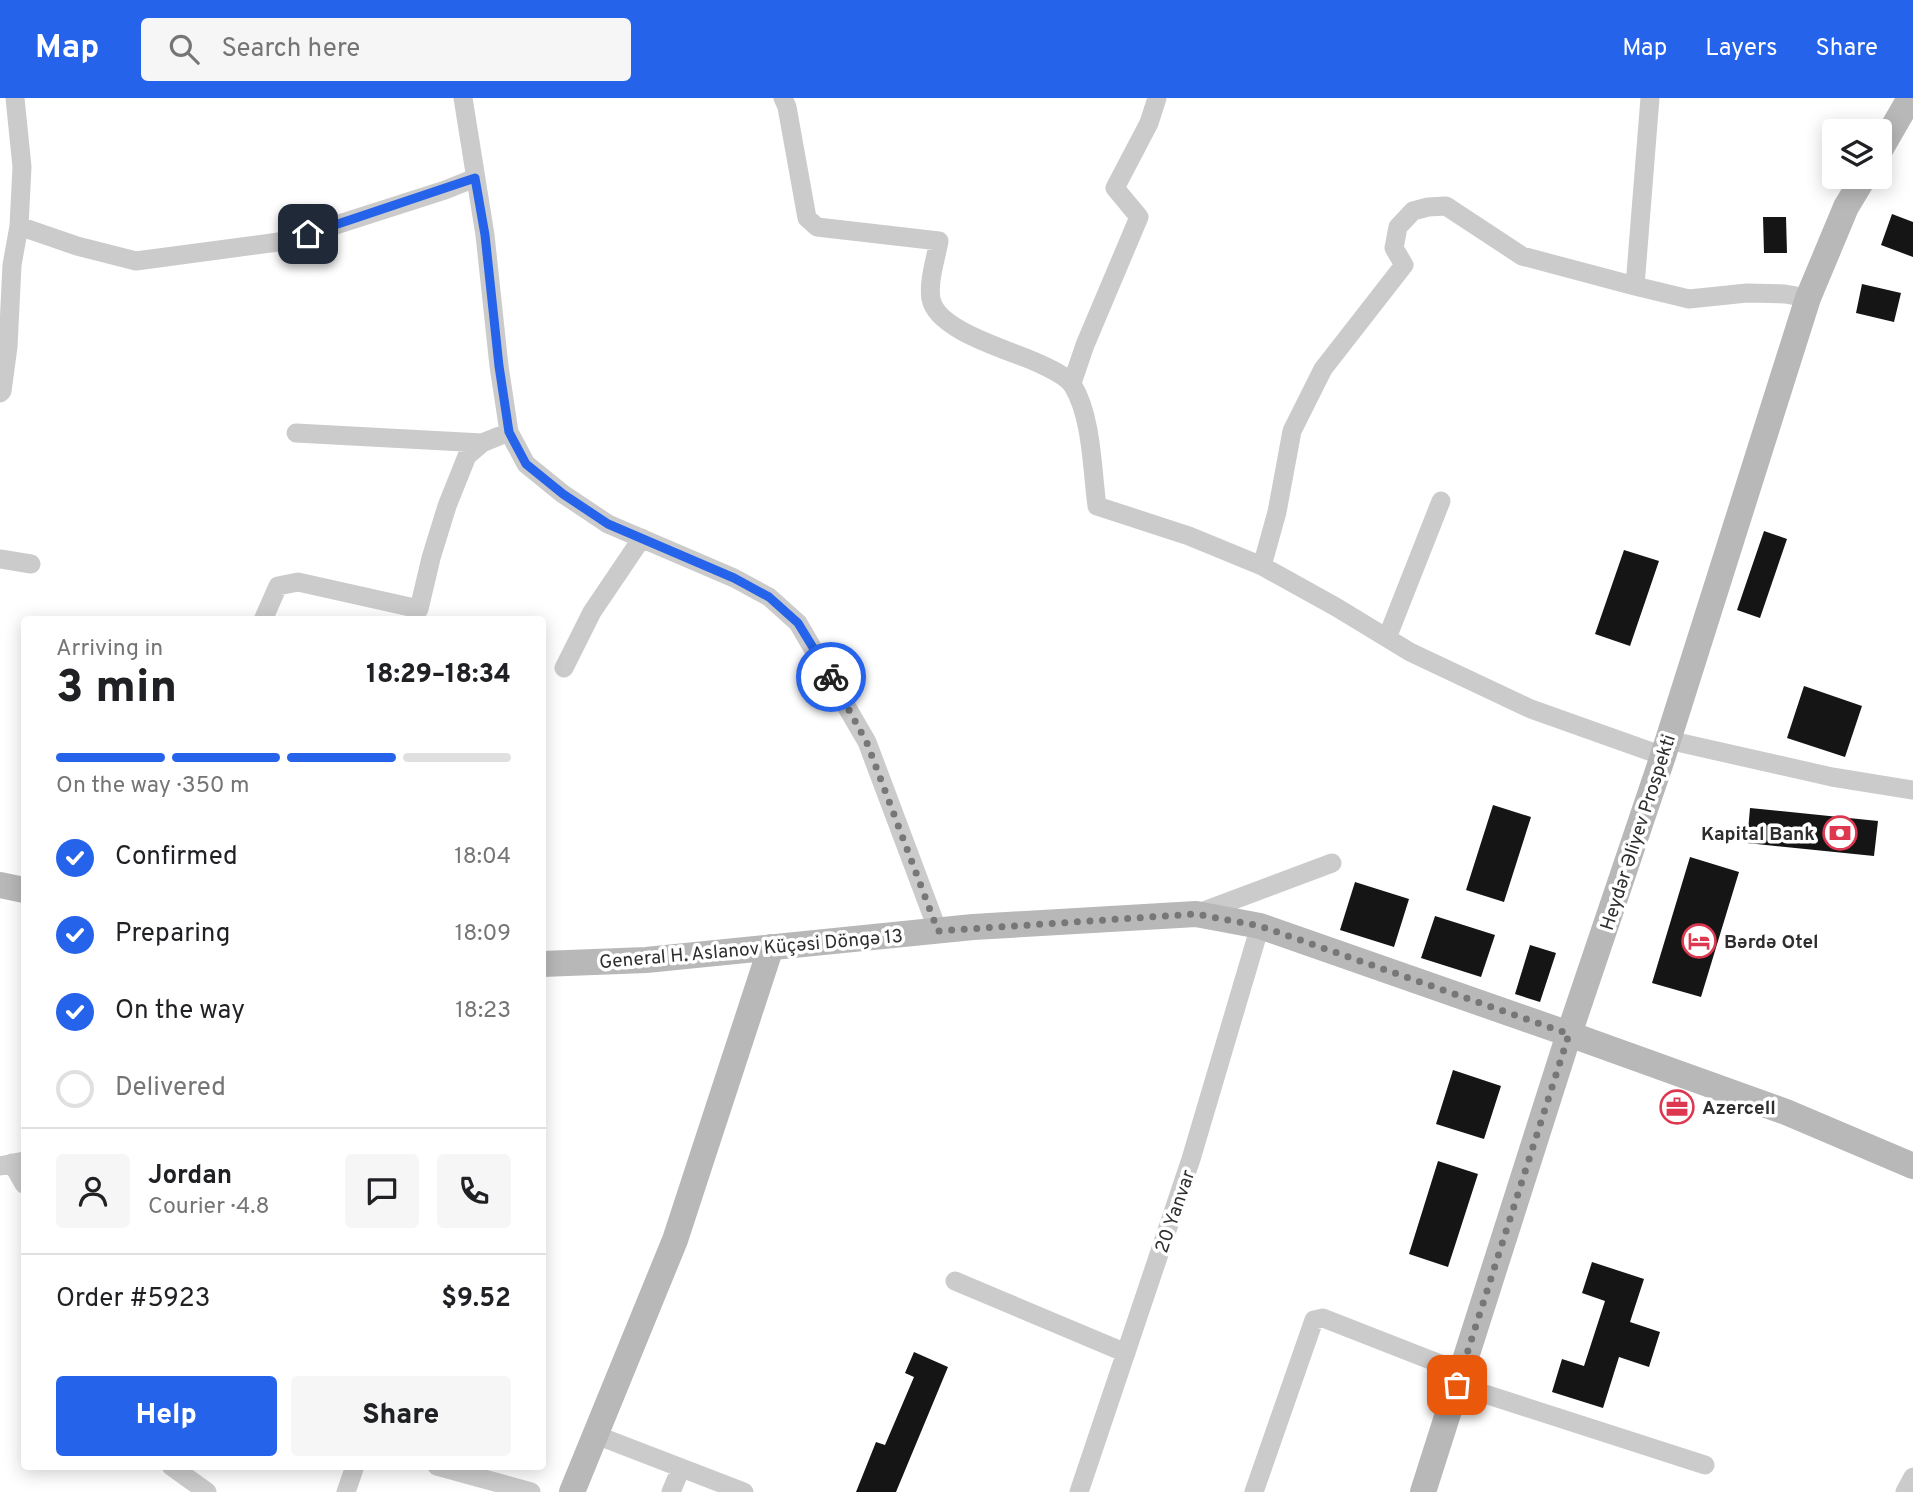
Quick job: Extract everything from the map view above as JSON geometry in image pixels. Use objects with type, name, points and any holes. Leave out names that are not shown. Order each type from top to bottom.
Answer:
[{"type":"main road","points":[[1892,129],[1910,98]]},
{"type":"main road","name":"Heydər Əliyev Prospekti","points":[[1423,1492],[1569,1034],[1666,748],[1808,298],[1846,207],[1857,189]]},
{"type":"main road","points":[[0,885],[21,889]]},
{"type":"main road","name":"General H. Aslanov Küçəsi Döngə 13","points":[[546,964],[646,960],[938,931],[1196,914],[1260,926],[1569,1034],[1786,1112],[1913,1167]]},
{"type":"main road","points":[[572,1492],[675,1240],[771,947]]},
{"type":"street","points":[[0,393],[8,347],[12,265],[19,226],[22,167],[15,98]]},
{"type":"street","points":[[463,98],[485,235],[509,432],[526,464],[563,494],[608,524],[734,578],[769,597],[798,623],[867,743],[938,931]]},
{"type":"street","points":[[783,98],[801,177],[807,218],[817,227],[939,240],[931,284],[931,300],[940,317],[963,332],[1048,368],[1072,383],[1082,403],[1097,506],[1189,536],[1262,566],[1410,652],[1531,709],[1666,748],[1913,790]]},
{"type":"street","points":[[1072,383],[1085,345],[1139,217],[1115,188],[1149,123],[1157,98]]},
{"type":"street","points":[[1635,286],[1650,98]]},
{"type":"street","points":[[19,226],[78,246],[136,261],[286,241],[475,178]]},
{"type":"street","points":[[1262,566],[1277,512],[1292,430],[1323,369],[1404,265],[1394,248],[1398,227],[1413,212],[1446,206],[1522,257],[1689,299],[1747,293],[1785,294],[1808,298]]},
{"type":"street","points":[[265,616],[278,586],[298,582],[419,609],[447,506],[467,456],[482,443],[509,432]]},
{"type":"street","points":[[296,433],[482,443]]},
{"type":"street","points":[[1387,638],[1441,501]]},
{"type":"street","points":[[564,668],[592,612],[642,538]]},
{"type":"street","points":[[0,559],[31,564]]},
{"type":"street","points":[[1196,914],[1332,863]]},
{"type":"street","name":"20 Yanvar","points":[[1079,1492],[1191,1159],[1260,926]]},
{"type":"street","points":[[955,1281],[1126,1353]]},
{"type":"street","points":[[1254,1492],[1314,1320],[1323,1318],[1459,1378],[1704,1465]]},
{"type":"street","points":[[596,1435],[744,1492]]},
{"type":"street","points":[[671,1492],[681,1468]]},
{"type":"street","points":[[176,1470],[201,1491]]},
{"type":"street","points":[[346,1492],[354,1470]]},
{"type":"street","points":[[451,1470],[531,1492]]},
{"type":"street","points":[[1905,1492],[1913,1477]]},
{"type":"building","points":[[1892,214],[1913,222],[1913,257],[1881,245]]},
{"type":"building","points":[[1763,217],[1786,217],[1787,253],[1764,253]]},
{"type":"building","points":[[1862,284],[1901,293],[1894,322],[1856,313]]},
{"type":"building","points":[[1764,531],[1787,539],[1760,618],[1737,610]]},
{"type":"building","points":[[1624,550],[1659,561],[1630,646],[1595,634]]},
{"type":"building","points":[[1804,686],[1862,706],[1845,757],[1787,738]]},
{"type":"building","points":[[1493,805],[1531,817],[1504,902],[1466,890]]},
{"type":"building","points":[[1750,808],[1878,821],[1874,856],[1747,843]]},
{"type":"building","points":[[1690,857],[1739,872],[1701,997],[1652,983]]},
{"type":"building","points":[[1355,882],[1409,899],[1394,947],[1340,930]]},
{"type":"building","points":[[1435,916],[1495,935],[1481,977],[1421,958]]},
{"type":"building","points":[[1530,945],[1556,953],[1540,1002],[1515,994]]},
{"type":"building","points":[[1453,1070],[1501,1086],[1484,1139],[1436,1124]]},
{"type":"building","points":[[1438,1161],[1478,1174],[1448,1267],[1409,1254]]},
{"type":"building","points":[[1592,1262],[1644,1279],[1630,1322],[1660,1332],[1649,1367],[1619,1357],[1603,1408],[1552,1392],[1562,1359],[1584,1366],[1605,1301],[1582,1293]]},
{"type":"building","points":[[914,1352],[948,1367],[896,1492],[856,1492],[876,1442],[885,1445],[914,1377],[905,1373]]},
{"type":"way so far","points":[[831,677],[867,743],[938,931],[1196,914],[1260,926],[1569,1034],[1457,1385]]},
{"type":"place","name":"Kapital Bank","points":[[1840,833]]},
{"type":"place","name":"Bərdə Otel","points":[[1699,941]]},
{"type":"place","name":"Azercell","points":[[1677,1107]]},
{"type":"route","points":[[308,234],[475,178],[485,235],[509,432],[526,464],[563,494],[608,524],[734,578],[769,597],[798,623],[831,677]]}]
